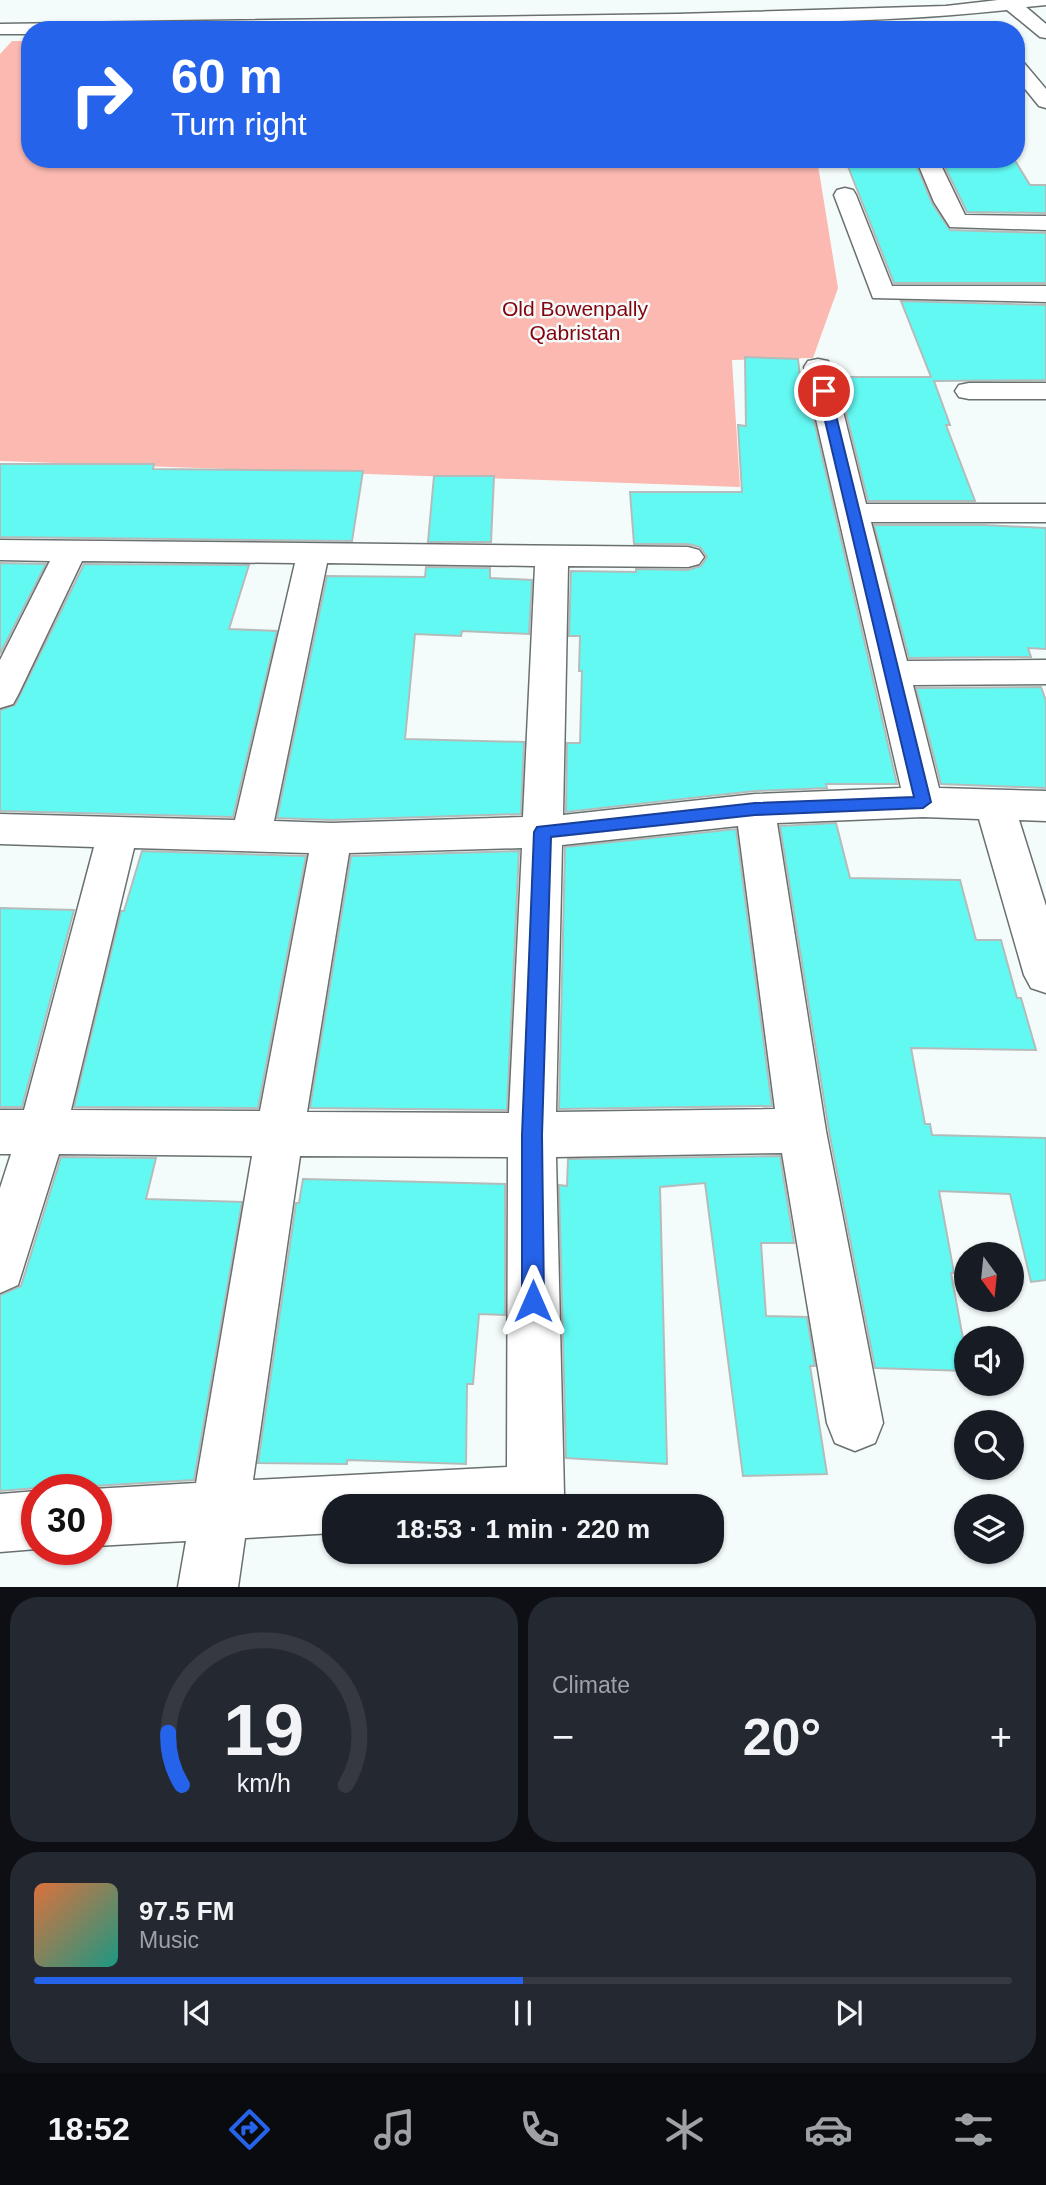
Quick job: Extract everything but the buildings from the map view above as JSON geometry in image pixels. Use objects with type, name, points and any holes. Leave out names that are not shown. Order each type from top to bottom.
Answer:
[{"type":"street","points":[[542,0],[544,21]]},
{"type":"street","points":[[716,21],[889,7],[946,11],[999,3],[1046,1]]},
{"type":"street","points":[[999,3],[1046,33]]},
{"type":"street","points":[[237,21],[246,8]]},
{"type":"street","points":[[946,11],[959,21]]},
{"type":"street","points":[[37,20],[70,21]]},
{"type":"street","points":[[0,29],[21,24]]},
{"type":"street","points":[[1025,67],[1046,102]]},
{"type":"street","points":[[932,168],[945,202],[958,222],[1046,223]]},
{"type":"street","points":[[845,195],[882,293],[1046,294]]},
{"type":"street","points":[[818,367],[923,802]]},
{"type":"street","points":[[969,391],[1046,391]]},
{"type":"street","points":[[853,513],[1046,513]]},
{"type":"street","points":[[0,550],[688,557]]},
{"type":"street","points":[[0,695],[71,551]]},
{"type":"street","points":[[251,836],[313,554]]},
{"type":"street","points":[[112,1516],[220,1508],[535,1494],[532,1135],[552,556]]},
{"type":"street","points":[[894,673],[1046,672]]},
{"type":"street","points":[[0,829],[332,838],[543,832],[755,809],[923,802],[1046,806]]},
{"type":"street","points":[[995,805],[1046,975]]},
{"type":"street","points":[[755,809],[802,1131],[855,1423]]},
{"type":"street","points":[[0,1267],[21,1132],[118,832]]},
{"type":"street","points":[[208,1587],[279,1135],[332,838]]},
{"type":"street","points":[[21,1132],[532,1135],[802,1131]]},
{"type":"street","points":[[0,1523],[21,1521]]},
{"type":"green space","name":"Old Bowenpally Qabristan","points":[[12,41],[21,41],[21,168],[818,168],[838,288],[813,358],[732,360],[740,487],[0,461],[0,54]]},
{"type":"route","points":[[533,1301],[532,1135],[543,832],[755,809],[923,802],[824,391]]}]
